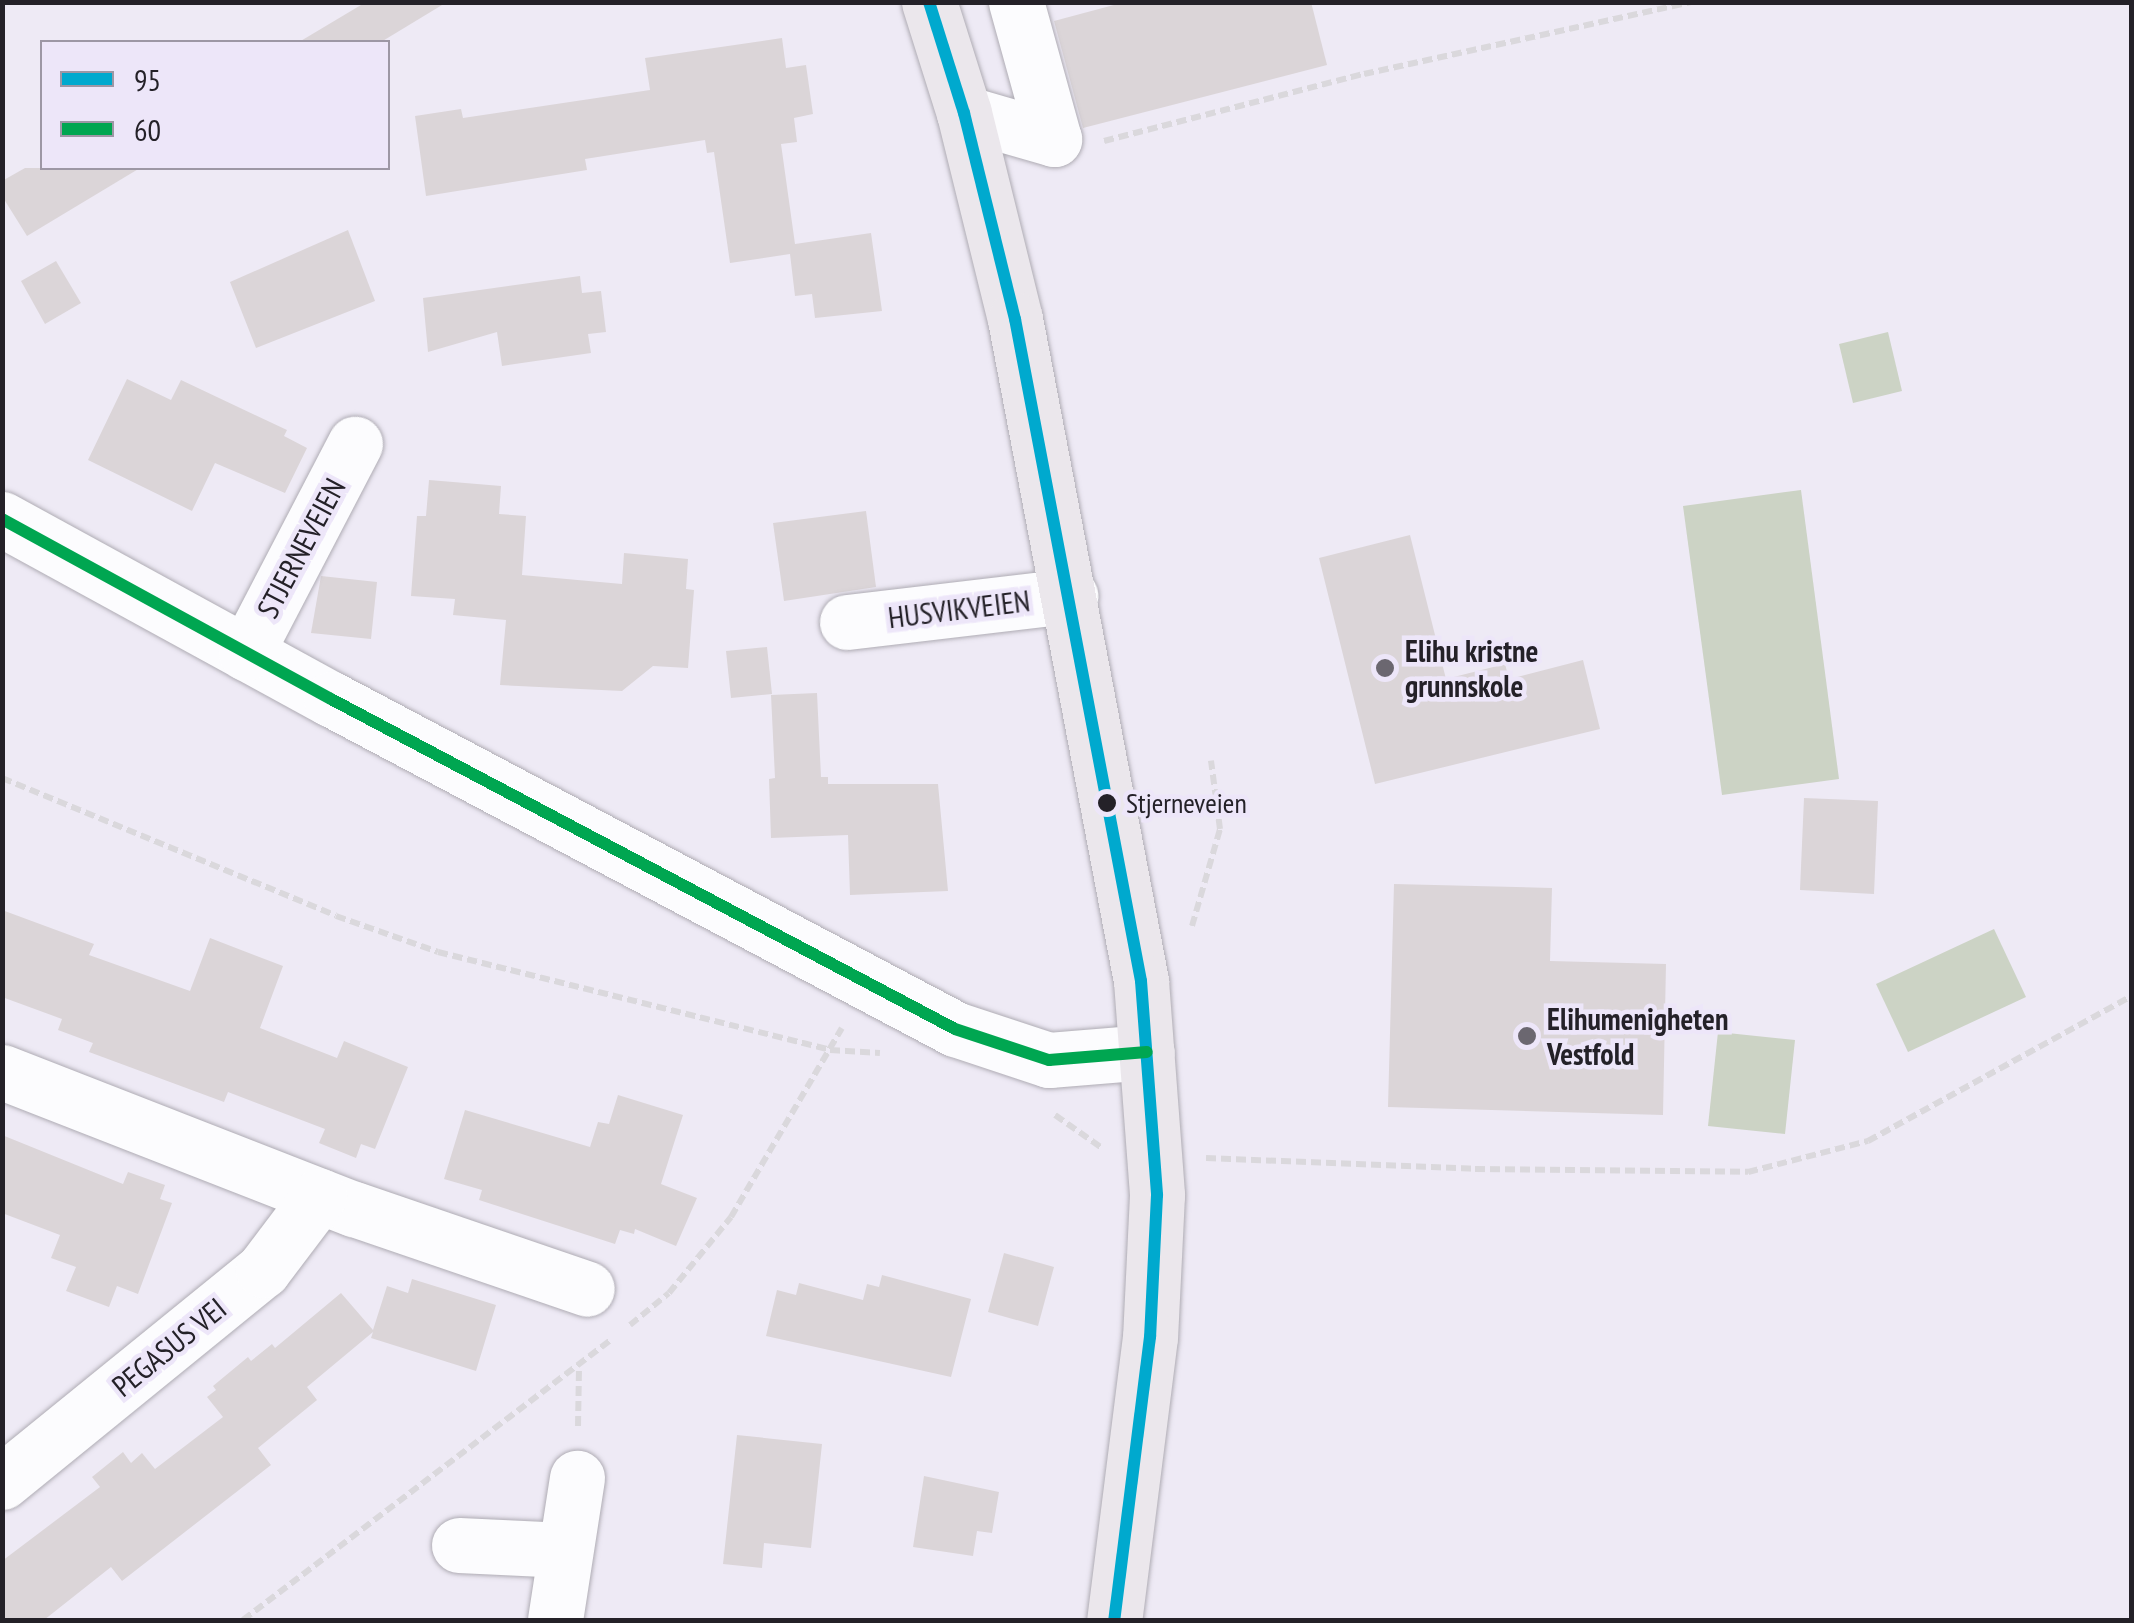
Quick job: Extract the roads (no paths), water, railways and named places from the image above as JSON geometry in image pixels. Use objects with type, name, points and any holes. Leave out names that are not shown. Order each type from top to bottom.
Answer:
[{"type":"main road","name":"HUSVIKVEIEN","points":[[929,2],[964,113],[1015,319],[1141,980],[1156,1195],[1150,1337],[1114,1620]]},
{"type":"street","points":[[964,113],[1054,139],[1016,2]]},
{"type":"street","name":"STJERNEVEIEN","points":[[246,653],[356,444]]},
{"type":"street","name":"STJERNEVEIEN","points":[[2,519],[954,1030],[1048,1060],[1147,1052]]},
{"type":"street","name":"HUSVIKVEIEN","points":[[847,622],[1070,596]]},
{"type":"street","points":[[2,1072],[319,1196],[588,1288]]},
{"type":"street","name":"PEGASUS VEI","points":[[2,1482],[263,1270],[319,1196]]},
{"type":"street","points":[[555,1620],[577,1478]]},
{"type":"street","points":[[459,1545],[565,1550]]},
{"type":"place","name":"Elihu kristne grunnskole","points":[[1385,668]]},
{"type":"place","name":"Stjerneveien","points":[[1107,803]]},
{"type":"place","name":"Elihumenigheten Vestfold","points":[[1527,1036]]}]
